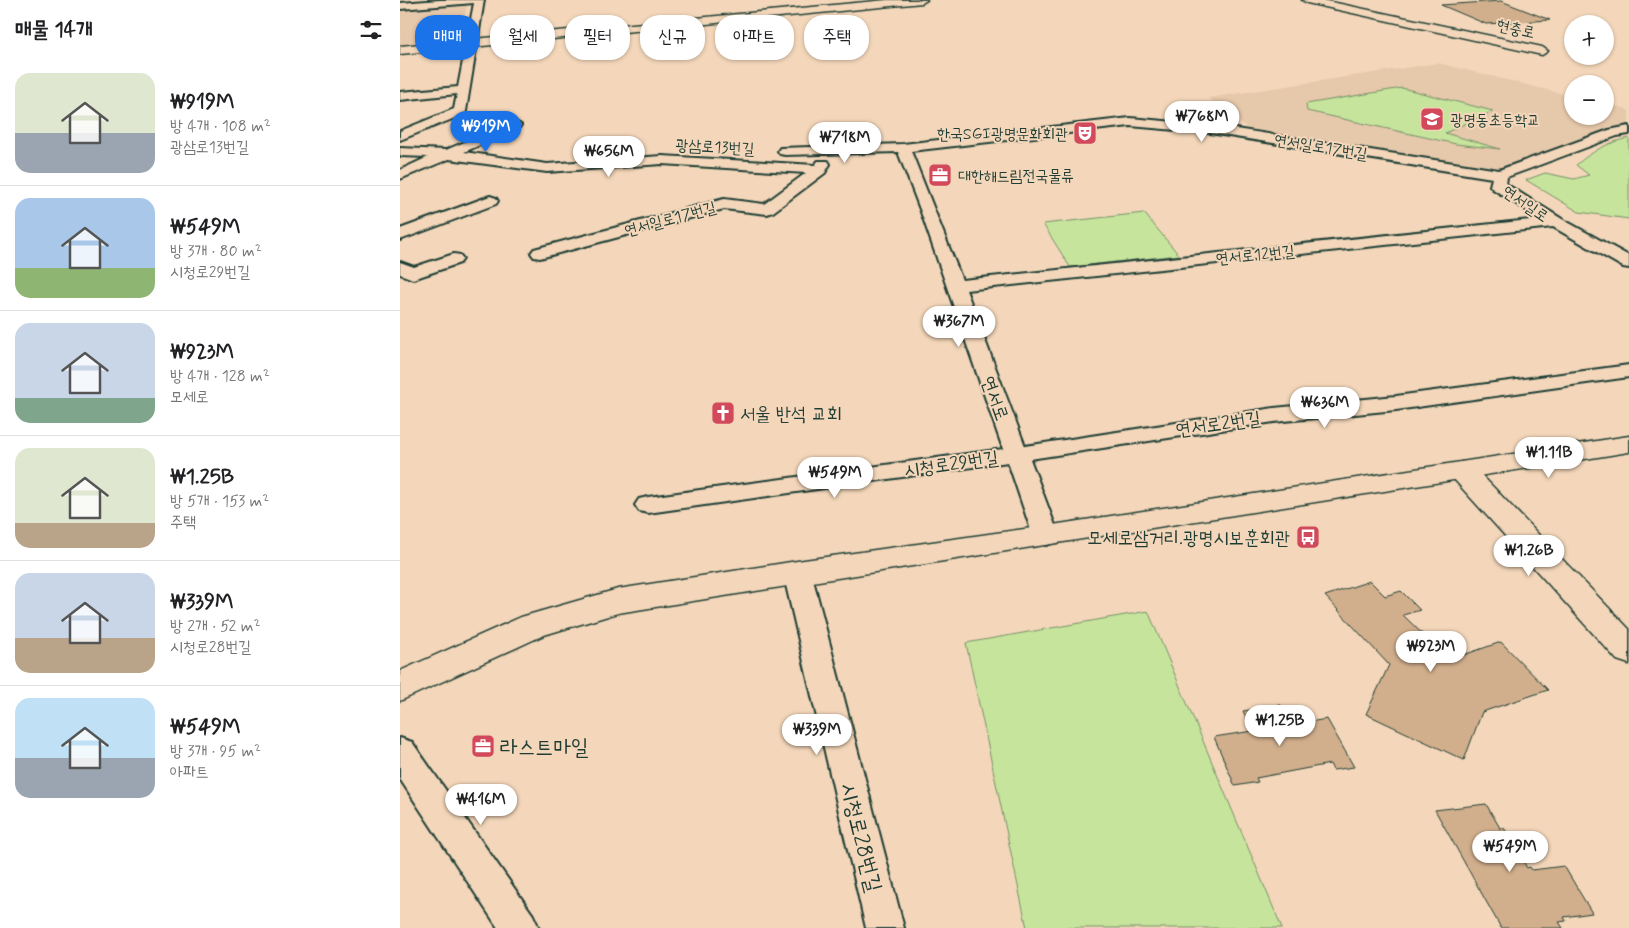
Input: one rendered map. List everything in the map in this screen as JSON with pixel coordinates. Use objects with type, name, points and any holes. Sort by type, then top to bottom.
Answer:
[{"type":"street","points":[[400,6],[478,0],[476,15]]},
{"type":"street","points":[[480,42],[922,0]]},
{"type":"street","name":"현충로","points":[[1307,0],[1542,51]]},
{"type":"street","points":[[400,50],[415,49]]},
{"type":"street","points":[[400,136],[460,111],[468,60]]},
{"type":"street","points":[[400,96],[463,90]]},
{"type":"street","name":"연서일로17번길","points":[[785,151],[903,148],[1130,122],[1210,129],[1500,174]]},
{"type":"street","points":[[400,175],[514,125]]},
{"type":"street","name":"연서일로","points":[[1629,130],[1614,133],[1500,174],[1498,186],[1556,222],[1629,263]]},
{"type":"street","name":"연서로","points":[[903,148],[929,212],[1046,536]]},
{"type":"street","points":[[820,170],[826,160],[828,150]]},
{"type":"street","name":"광삼로13번길","points":[[400,152],[446,154],[547,168],[662,160],[820,170]]},
{"type":"street","name":"연서일로17번길","points":[[540,253],[724,204],[767,208],[820,170]]},
{"type":"street","points":[[400,235],[490,201]]},
{"type":"street","name":"연서로12번길","points":[[955,286],[1556,222]]},
{"type":"street","points":[[400,267],[413,274],[454,259]]},
{"type":"street","name":"연서로2번길","points":[[1017,454],[1274,415],[1396,403],[1629,370]]},
{"type":"street","points":[[400,687],[533,626],[608,604],[797,572],[1046,536],[1629,444]]},
{"type":"street","name":"시청로29번길","points":[[648,505],[1017,454]]},
{"type":"street","points":[[1462,471],[1629,651]]},
{"type":"street","name":"시청로28번길","points":[[797,572],[885,928]]},
{"type":"street","points":[[400,752],[520,928]]},
{"type":"shaded area","points":[[468,2],[465,15],[415,15],[415,43],[400,44],[400,7]]},
{"type":"shaded area","name":"광명동초등학교","points":[[1438,63],[1564,94],[1564,125],[1614,125],[1614,106],[1629,111],[1629,123],[1504,170],[1247,128],[1208,98]]},
{"type":"green space","points":[[1402,88],[1493,111],[1445,133],[1500,149],[1456,144],[1307,111],[1306,104]]},
{"type":"green space","points":[[1629,138],[1629,219],[1579,212],[1526,180],[1545,173],[1574,179],[1589,175],[1576,165],[1588,155],[1601,148]]},
{"type":"green space","points":[[1144,213],[1179,255],[1070,267],[1043,224]]},
{"type":"green space","points":[[1148,611],[1282,928],[1027,928],[966,643]]},
{"type":"building","points":[[1501,1],[1550,20],[1486,24],[1441,5]]},
{"type":"building","points":[[1370,581],[1385,596],[1401,591],[1420,610],[1403,615],[1449,660],[1501,642],[1548,690],[1482,712],[1464,760],[1366,714],[1389,665],[1325,596]]},
{"type":"building","points":[[1281,705],[1291,725],[1327,719],[1354,767],[1333,770],[1330,764],[1256,778],[1258,782],[1235,786],[1214,737],[1253,731],[1243,711]]},
{"type":"building","points":[[1486,804],[1500,828],[1504,828],[1527,868],[1530,867],[1532,870],[1564,866],[1592,913],[1564,917],[1566,921],[1559,922],[1563,928],[1501,928],[1435,810]]},
{"type":"place","name":"광명동초등학교","points":[[1432,119]]},
{"type":"place","name":"한국SGI광명문화회관","points":[[1085,133]]},
{"type":"place","name":"대한해드림전국물류","points":[[940,175]]},
{"type":"place","name":"서울 반석 교회","points":[[723,413]]},
{"type":"place","name":"모세로삼거리.광명시보훈회관","points":[[1308,537]]},
{"type":"place","name":"라스트마일","points":[[483,746]]}]
